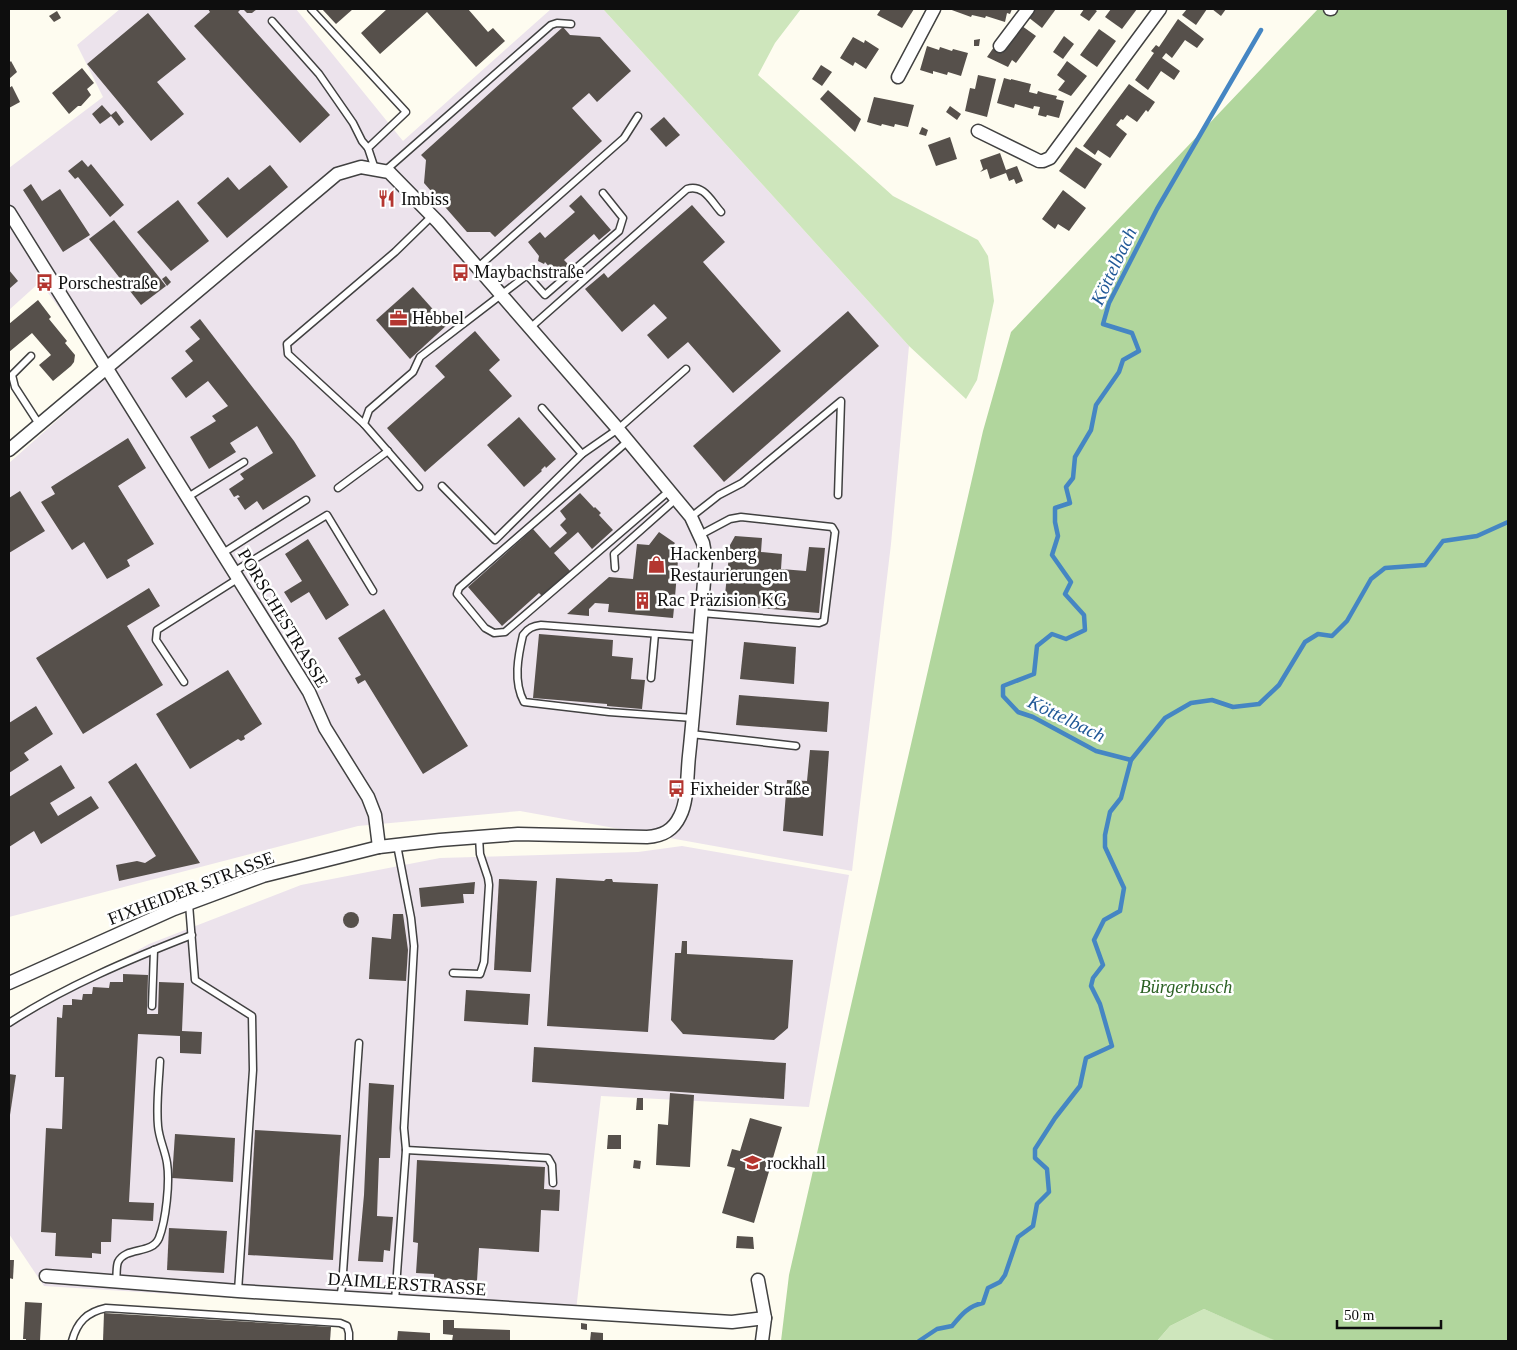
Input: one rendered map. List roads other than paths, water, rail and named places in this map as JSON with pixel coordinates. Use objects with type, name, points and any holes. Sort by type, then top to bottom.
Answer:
[{"type":"street","points":[[898,77],[934,9]]},
{"type":"street","points":[[1000,46],[1028,9]]},
{"type":"street","points":[[978,130],[1039,160],[1043,161],[1050,158],[1160,9]]},
{"type":"street","points":[[9,450],[337,174],[361,167],[389,172],[432,216],[618,429],[691,517],[703,543],[706,559],[692,734]]},
{"type":"street","name":"PORSCHESTRASSE","points":[[9,212],[309,692],[325,728],[368,797],[375,815],[379,847]]},
{"type":"street","name":"FIXHEIDER STRASSE","points":[[9,982],[189,904],[263,876],[379,847],[518,834],[647,838],[662,835],[673,827],[680,816],[684,801],[692,734]]},
{"type":"street","name":"FIXHEIDER STRASSE","points":[[9,987],[23,976]]},
{"type":"street","name":"DAIMLERSTRASSE","points":[[46,1276],[238,1291],[732,1322],[765,1318]]},
{"type":"street","points":[[758,1280],[765,1318],[762,1341]]},
{"type":"lane","points":[[311,9],[406,112],[368,148]]},
{"type":"lane","points":[[272,21],[319,74],[353,122],[362,142],[368,148],[380,170],[551,25],[557,23],[571,24]]},
{"type":"lane","points":[[477,268],[624,138],[638,116]]},
{"type":"lane","points":[[530,328],[687,189],[694,187],[702,189],[721,212]]},
{"type":"lane","points":[[364,424],[369,410],[413,372],[420,357],[502,296],[526,275],[545,295],[619,232],[623,218],[603,193]]},
{"type":"lane","points":[[419,487],[364,424],[288,354],[287,344],[395,252],[432,216]]},
{"type":"lane","points":[[31,356],[12,376],[15,387],[39,424]]},
{"type":"lane","points":[[442,486],[496,540],[582,454],[618,429],[686,369]]},
{"type":"lane","points":[[691,517],[719,495],[742,482],[841,401],[838,495]]},
{"type":"lane","points":[[542,408],[582,454]]},
{"type":"lane","points":[[628,442],[459,588],[457,594],[486,628],[494,634],[504,632],[672,495]]},
{"type":"lane","points":[[338,488],[388,450]]},
{"type":"lane","points":[[188,497],[244,462]]},
{"type":"lane","points":[[615,568],[614,554],[672,495]]},
{"type":"lane","points":[[223,552],[306,500]]},
{"type":"lane","points":[[184,682],[156,640],[156,630],[327,515],[373,591]]},
{"type":"lane","points":[[700,535],[730,519],[741,517],[832,527],[835,532],[824,621],[819,623],[701,613]]},
{"type":"lane","points":[[693,718],[524,702],[520,694],[517,674],[523,635],[534,626],[699,637]]},
{"type":"lane","points":[[651,678],[655,634]]},
{"type":"lane","points":[[692,734],[796,746]]},
{"type":"lane","points":[[453,973],[480,974],[484,962],[489,885],[480,854],[479,837]]},
{"type":"lane","points":[[395,1301],[406,1150],[404,1128],[414,946],[411,918],[397,845]]},
{"type":"lane","points":[[189,904],[195,980],[252,1016],[253,1070],[238,1291]]},
{"type":"lane","points":[[9,1023],[31,1008],[154,950],[192,935]]},
{"type":"lane","points":[[152,1006],[154,950]]},
{"type":"lane","points":[[340,1297],[343,1278],[359,1043]]},
{"type":"lane","points":[[116,1281],[118,1263],[124,1256],[154,1246],[162,1226],[166,1202],[168,1164],[160,1141],[158,1125],[160,1061]]},
{"type":"lane","points":[[406,1150],[548,1158],[552,1165],[552,1183]]},
{"type":"lane","points":[[72,1341],[76,1329],[88,1314],[106,1308],[340,1322],[347,1326],[350,1333],[349,1341]]},
{"type":"waterway","name":"Köttelbach","points":[[919,1341],[937,1329],[952,1326],[969,1309],[983,1303],[988,1288],[1000,1282],[1005,1275],[1018,1237],[1033,1226],[1037,1204],[1049,1192],[1047,1169],[1035,1158],[1035,1149],[1055,1118],[1080,1086],[1086,1058],[1112,1046],[1100,1004],[1091,986],[1093,978],[1103,965],[1094,940],[1104,920],[1120,911],[1124,888],[1105,847],[1105,835],[1110,812],[1121,798],[1131,760],[1096,751],[1033,717],[1018,712],[1003,696],[1003,686],[1034,674],[1037,646],[1052,634],[1066,639],[1085,630],[1084,615],[1065,594],[1071,582],[1052,555],[1058,536],[1055,508],[1070,503],[1066,487],[1073,478],[1075,457],[1091,430],[1096,405],[1119,372],[1123,360],[1139,351],[1132,333],[1103,324],[1109,303],[1157,209],[1261,30]]},
{"type":"waterway","points":[[1131,760],[1165,718],[1191,703],[1212,700],[1233,707],[1259,704],[1279,685],[1305,642],[1318,634],[1332,636],[1347,621],[1371,579],[1385,568],[1425,565],[1443,541],[1477,536],[1508,522]]},
{"type":"place","name":"Imbiss","points":[[387,199]]},
{"type":"place","name":"Maybachstraße","points":[[460,272]]},
{"type":"place","name":"Porschestraße","points":[[44,283]]},
{"type":"place","name":"Hebbel","points":[[398,318]]},
{"type":"place","name":"Hackenberg Restaurierungen","points":[[656,564]]},
{"type":"place","name":"Rac Präzision KG","points":[[643,600]]},
{"type":"place","name":"Fixheider Straße","points":[[676,789]]},
{"type":"place","name":"rockhall","points":[[753,1163]]},
{"type":"park label","name":"Bürgerbusch","points":[[1186,987]]}]
